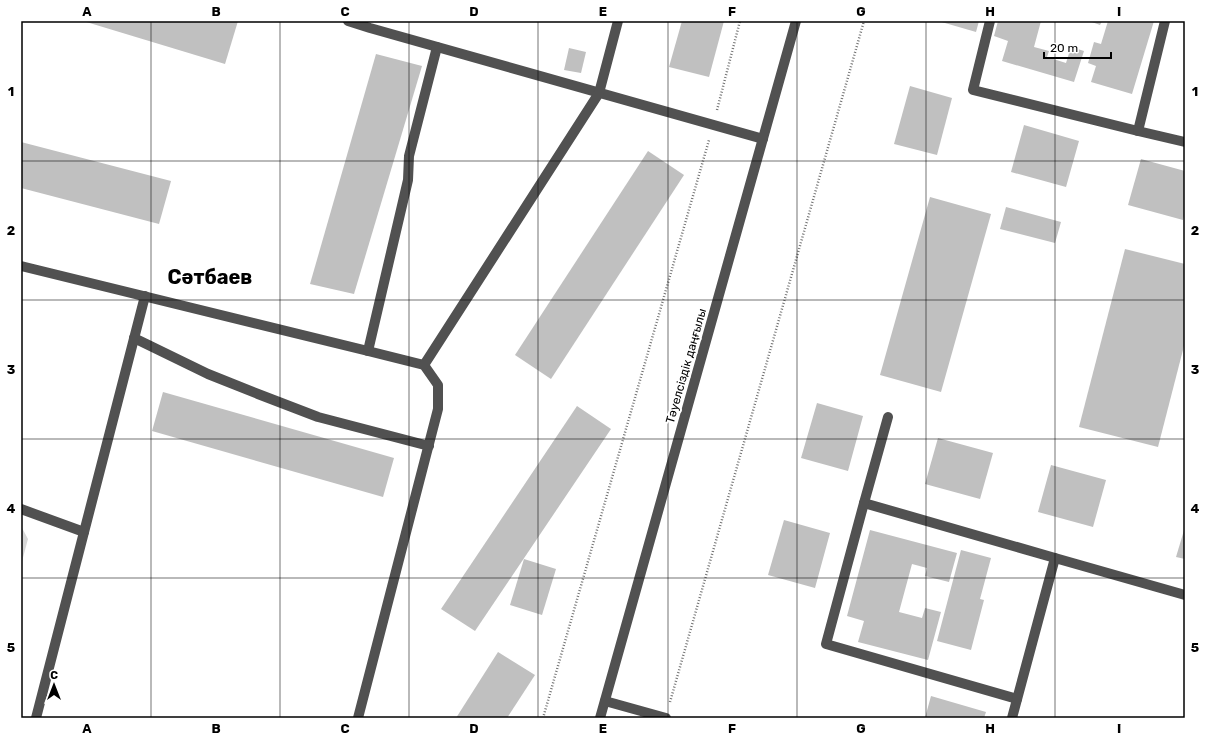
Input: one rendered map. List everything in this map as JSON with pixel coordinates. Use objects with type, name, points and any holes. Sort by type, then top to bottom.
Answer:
[{"type":"street","points":[[348,21],[371,25],[437,47],[763,139]]},
{"type":"street","points":[[424,365],[599,93],[618,21]]},
{"type":"street","name":"Тәуелсіздік даңғылы","points":[[600,718],[796,21]]},
{"type":"street","points":[[990,21],[973,90],[1185,142]]},
{"type":"street","points":[[1138,131],[1165,21]]},
{"type":"street","points":[[368,351],[408,180],[409,156],[437,47]]},
{"type":"street","points":[[21,266],[424,365],[438,385],[438,409],[358,718]]},
{"type":"street","points":[[36,718],[145,296]]},
{"type":"street","points":[[134,338],[208,374],[318,417],[429,446]]},
{"type":"street","points":[[888,417],[826,644],[1017,699]]},
{"type":"street","points":[[864,503],[1185,595]]},
{"type":"street","points":[[21,509],[84,532]]},
{"type":"street","points":[[1012,718],[1055,558]]},
{"type":"street","points":[[605,701],[666,718]]},
{"type":"path","points":[[543,718],[713,125],[740,21]]},
{"type":"path","points":[[666,718],[864,21]]},
{"type":"shaded area","points":[[21,526],[28,539],[21,565]]},
{"type":"building","points":[[83,21],[238,21],[225,64]]},
{"type":"building","points":[[682,21],[724,21],[709,77],[669,67]]},
{"type":"building","points":[[938,21],[979,21],[976,32]]},
{"type":"building","points":[[998,21],[1041,21],[1034,47],[1049,51],[1047,57],[1066,63],[1071,47],[1084,51],[1074,82],[1002,61],[1008,41],[994,36]]},
{"type":"building","points":[[1089,21],[1102,21],[1100,25]]},
{"type":"building","points":[[1108,21],[1154,21],[1132,94],[1091,82],[1096,66],[1088,63],[1094,42],[1101,44]]},
{"type":"building","points":[[569,48],[586,52],[581,73],[564,70]]},
{"type":"building","points":[[376,54],[422,66],[354,294],[310,284]]},
{"type":"building","points":[[910,86],[952,98],[937,155],[894,144]]},
{"type":"building","points":[[1024,125],[1079,141],[1066,187],[1011,172]]},
{"type":"building","points":[[21,142],[171,181],[159,224],[21,188]]},
{"type":"building","points":[[648,151],[684,175],[551,379],[515,355]]},
{"type":"building","points":[[1141,159],[1185,171],[1185,213],[1183,220],[1128,205]]},
{"type":"building","points":[[930,197],[991,214],[941,392],[880,375]]},
{"type":"building","points":[[1006,207],[1061,222],[1055,243],[1000,229]]},
{"type":"building","points":[[1125,249],[1185,264],[1185,342],[1158,447],[1079,427]]},
{"type":"building","points":[[163,392],[394,458],[383,497],[152,431]]},
{"type":"building","points":[[817,403],[863,416],[848,471],[801,458]]},
{"type":"building","points":[[577,406],[611,429],[475,631],[441,609]]},
{"type":"building","points":[[938,438],[993,453],[980,499],[925,484]]},
{"type":"building","points":[[1051,465],[1106,480],[1093,527],[1038,512]]},
{"type":"building","points":[[784,520],[830,533],[815,588],[768,575]]},
{"type":"building","points":[[1185,527],[1185,559],[1176,557]]},
{"type":"building","points":[[870,530],[957,553],[949,582],[925,576],[927,568],[912,564],[899,612],[922,618],[925,608],[941,612],[928,660],[858,642],[864,621],[847,616]]},
{"type":"building","points":[[961,550],[991,558],[980,599],[984,600],[971,650],[937,641]]},
{"type":"building","points":[[524,559],[556,569],[542,615],[510,605]]},
{"type":"building","points":[[498,652],[535,675],[507,718],[456,718]]},
{"type":"building","points":[[931,696],[986,712],[984,718],[925,718]]},
{"type":"district","name":"Сәтбаев","points":[[210,277]]}]
